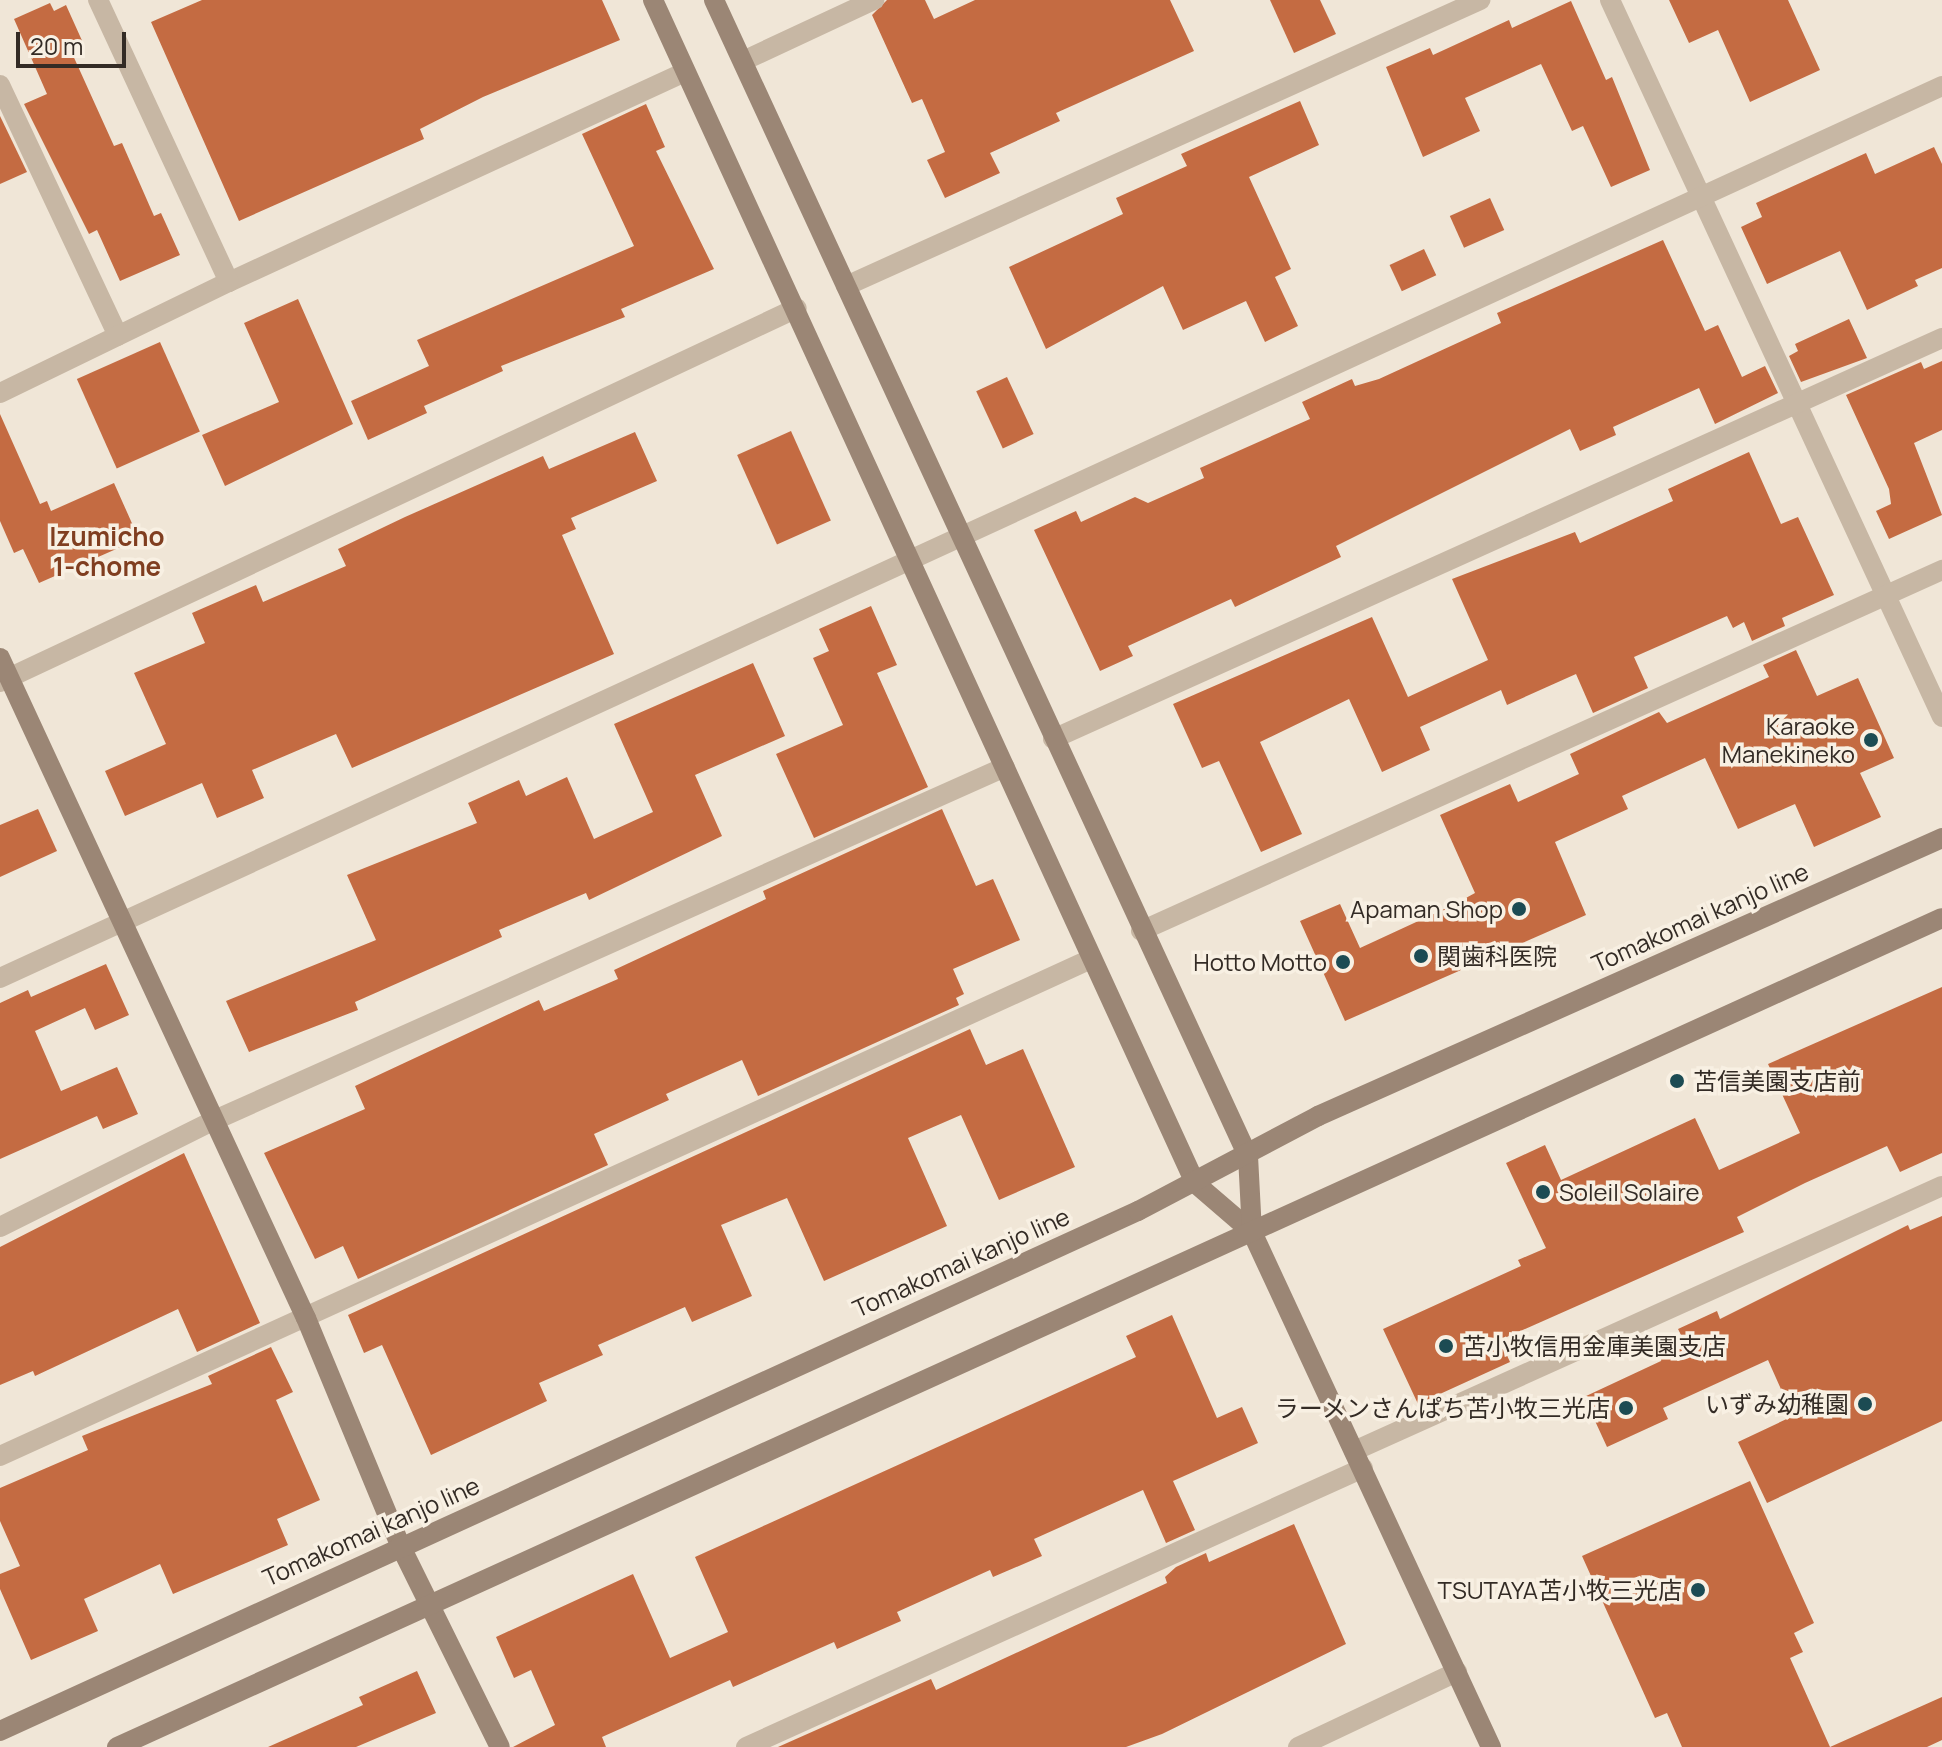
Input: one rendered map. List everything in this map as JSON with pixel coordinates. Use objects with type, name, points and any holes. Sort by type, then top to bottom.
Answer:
[{"type":"street","points":[[98,0],[229,282]]},
{"type":"street","points":[[653,0],[797,308],[908,558],[1195,1183],[1252,1232]]},
{"type":"street","points":[[714,0],[1141,931],[1248,1156],[1252,1232],[1491,1747]]},
{"type":"street","points":[[743,61],[874,0]]},
{"type":"street","points":[[846,286],[1480,0]]},
{"type":"street","points":[[1610,0],[1793,407],[1882,598],[1942,717]]},
{"type":"street","points":[[0,393],[229,282],[685,72]]},
{"type":"street","points":[[0,85],[118,336]]},
{"type":"street","points":[[0,978],[908,558],[1942,86]]},
{"type":"street","points":[[4,680],[797,308]]},
{"type":"street","points":[[1053,739],[1942,338]]},
{"type":"street","points":[[1141,931],[1942,570]]},
{"type":"street","points":[[0,658],[4,680],[117,922],[215,1120],[306,1318],[400,1545],[500,1747]]},
{"type":"street","points":[[0,1227],[215,1120],[1005,767]]},
{"type":"street","name":"Tomakomai kanjo line","points":[[0,1731],[1195,1183],[1318,1116],[1942,838]]},
{"type":"street","points":[[117,1747],[1942,918]]},
{"type":"street","points":[[0,1456],[1091,959]]},
{"type":"street","points":[[746,1747],[1942,1186]]},
{"type":"street","points":[[1298,1747],[1457,1672]]},
{"type":"building","points":[[202,0],[602,0],[620,40],[483,97],[420,129],[424,139],[239,221],[151,22]]},
{"type":"building","points":[[887,0],[925,0],[934,19],[975,0],[1170,0],[1194,51],[1056,113],[1060,121],[990,153],[1000,173],[945,198],[927,160],[945,152],[922,99],[912,103],[872,15]]},
{"type":"building","points":[[1270,0],[1320,0],[1336,34],[1294,53]]},
{"type":"building","points":[[1669,0],[1788,0],[1820,70],[1750,102],[1718,30],[1689,43]]},
{"type":"building","points":[[1571,1],[1606,80],[1612,77],[1650,170],[1611,187],[1583,126],[1572,131],[1541,64],[1465,98],[1480,131],[1423,157],[1386,67],[1430,48],[1433,55],[1509,20],[1512,28]]},
{"type":"building","points":[[50,3],[54,11],[66,5],[84,45],[71,51],[114,146],[122,143],[154,216],[161,213],[180,255],[120,281],[97,230],[89,234],[24,104],[47,94],[14,19]]},
{"type":"building","points":[[1300,101],[1319,145],[1249,177],[1291,269],[1275,277],[1298,326],[1265,342],[1246,301],[1183,330],[1163,286],[1046,349],[1009,267],[1123,214],[1116,198],[1187,166],[1181,154]]},
{"type":"building","points":[[646,104],[665,147],[656,151],[714,269],[621,309],[625,317],[501,366],[503,371],[424,406],[427,413],[368,440],[351,401],[429,366],[417,340],[634,246],[582,134]]},
{"type":"building","points":[[0,116],[27,172],[0,184]]},
{"type":"building","points":[[1934,147],[1942,164],[1942,268],[1915,280],[1918,286],[1867,310],[1840,251],[1767,284],[1741,227],[1762,217],[1756,203],[1866,153],[1875,174]]},
{"type":"building","points":[[1490,198],[1504,230],[1464,248],[1450,216]]},
{"type":"building","points":[[1663,240],[1705,331],[1718,325],[1742,377],[1765,366],[1778,393],[1715,424],[1699,388],[1613,427],[1616,435],[1580,451],[1570,429],[1336,546],[1341,557],[1235,607],[1231,599],[1128,646],[1133,656],[1100,671],[1034,530],[1076,511],[1081,522],[1135,497],[1148,503],[1204,478],[1200,468],[1310,419],[1302,402],[1352,379],[1355,386],[1379,379],[1501,323],[1497,313]]},
{"type":"building","points":[[1424,249],[1436,275],[1402,291],[1390,265]]},
{"type":"building","points":[[298,299],[353,424],[225,486],[202,435],[279,402],[244,323]]},
{"type":"building","points":[[1849,319],[1867,358],[1801,382],[1789,356],[1798,351],[1795,344]]},
{"type":"building","points":[[160,342],[200,432],[117,469],[77,379]]},
{"type":"building","points":[[1942,361],[1942,430],[1914,443],[1942,515],[1889,539],[1876,511],[1891,504],[1889,489],[1846,395],[1921,362],[1924,369]]},
{"type":"building","points":[[1007,377],[1034,434],[1003,448],[976,391]]},
{"type":"building","points":[[0,414],[40,504],[47,501],[51,511],[114,483],[139,539],[39,583],[23,549],[14,553],[0,521]]},
{"type":"building","points":[[791,431],[831,521],[777,545],[737,455]]},
{"type":"building","points":[[635,432],[657,481],[571,518],[576,529],[562,535],[614,654],[352,768],[336,734],[252,770],[264,798],[217,818],[202,783],[125,816],[105,771],[166,744],[134,673],[205,643],[192,613],[256,585],[263,602],[346,566],[338,549],[405,517],[543,456],[549,469]]},
{"type":"building","points":[[1749,452],[1781,524],[1798,517],[1834,595],[1782,618],[1785,626],[1752,641],[1744,622],[1733,628],[1727,616],[1634,657],[1648,688],[1593,713],[1576,674],[1507,705],[1501,690],[1420,727],[1430,750],[1382,772],[1349,699],[1260,742],[1302,834],[1261,852],[1219,761],[1202,768],[1173,704],[1372,617],[1408,697],[1488,660],[1452,579],[1575,532],[1580,543],[1673,501],[1668,489]]},
{"type":"building","points":[[871,606],[897,665],[877,673],[928,787],[814,838],[776,754],[843,725],[813,658],[829,651],[819,629]]},
{"type":"building","points":[[1796,650],[1817,696],[1858,678],[1894,758],[1860,773],[1881,817],[1814,847],[1795,804],[1738,829],[1705,758],[1622,796],[1628,809],[1555,842],[1586,915],[1345,1021],[1300,921],[1340,904],[1360,948],[1475,893],[1440,815],[1510,784],[1518,802],[1579,774],[1570,754],[1659,712],[1667,723],[1769,677],[1763,665]]},
{"type":"building","points":[[753,663],[785,736],[695,775],[722,836],[589,900],[586,893],[499,930],[502,937],[355,1002],[358,1010],[249,1052],[226,1001],[376,940],[347,875],[477,823],[468,803],[519,780],[526,796],[567,777],[594,839],[653,812],[614,724]]},
{"type":"building","points":[[38,809],[57,851],[0,877],[0,825]]},
{"type":"building","points":[[942,809],[976,886],[993,879],[1020,940],[953,969],[964,994],[956,998],[959,1005],[758,1096],[742,1060],[666,1094],[669,1100],[594,1134],[608,1165],[358,1279],[343,1246],[315,1259],[264,1153],[365,1109],[355,1086],[539,1000],[544,1011],[618,979],[614,970],[766,899],[763,891]]},
{"type":"building","points":[[106,964],[129,1015],[95,1030],[85,1008],[35,1031],[61,1091],[117,1067],[138,1114],[103,1129],[97,1116],[0,1159],[0,1003],[28,990],[31,997]]},
{"type":"building","points":[[1942,987],[1942,1153],[1900,1172],[1887,1146],[1805,1183],[1737,1217],[1744,1232],[1500,1340],[1510,1362],[1418,1404],[1383,1329],[1521,1266],[1518,1260],[1546,1248],[1506,1163],[1545,1145],[1561,1180],[1695,1118],[1719,1170],[1800,1133],[1768,1064]]},
{"type":"building","points":[[970,1029],[986,1065],[1023,1049],[1075,1167],[999,1200],[961,1115],[908,1138],[947,1226],[824,1281],[787,1198],[721,1225],[752,1296],[692,1322],[685,1307],[598,1345],[603,1355],[539,1383],[547,1401],[431,1455],[382,1345],[364,1353],[348,1315]]},
{"type":"building","points":[[184,1153],[260,1323],[197,1352],[178,1309],[35,1376],[33,1371],[0,1385],[0,1247]]},
{"type":"building","points":[[1942,1216],[1942,1421],[1767,1503],[1738,1442],[1793,1416],[1768,1360],[1663,1408],[1668,1419],[1607,1447],[1584,1397],[1661,1361],[1658,1354],[1684,1341],[1678,1329],[1717,1311],[1720,1319],[1908,1225],[1910,1230]]},
{"type":"building","points":[[1172,1315],[1217,1418],[1242,1407],[1258,1443],[1173,1481],[1195,1530],[1166,1543],[1143,1490],[1034,1539],[1042,1556],[993,1577],[990,1570],[897,1612],[901,1621],[837,1649],[834,1642],[733,1687],[730,1680],[602,1737],[606,1747],[513,1747],[555,1725],[531,1670],[514,1678],[496,1637],[633,1574],[670,1658],[728,1632],[695,1557],[1136,1357],[1126,1336]]},
{"type":"building","points":[[271,1347],[293,1392],[276,1400],[320,1500],[277,1519],[288,1545],[173,1594],[160,1564],[84,1599],[98,1631],[31,1660],[0,1589],[0,1574],[20,1566],[0,1521],[0,1488],[88,1450],[82,1436],[212,1384],[208,1376]]},
{"type":"building","name":"TSUTAYA苫小牧三光店","points":[[1750,1481],[1814,1623],[1794,1633],[1803,1652],[1790,1658],[1830,1747],[1682,1747],[1667,1713],[1655,1718],[1582,1556]]},
{"type":"building","points":[[1294,1524],[1346,1644],[1162,1734],[1126,1747],[778,1747],[931,1679],[936,1690],[1167,1583],[1165,1577],[1176,1567],[1206,1553],[1209,1562]]},
{"type":"building","points":[[417,1671],[436,1713],[356,1747],[268,1747],[363,1705],[359,1697]]},
{"type":"building","points":[[1942,1697],[1942,1740],[1927,1747],[1830,1747]]},
{"type":"place","name":"Karaoke Manekineko","points":[[1871,740]]},
{"type":"place","name":"Apaman Shop","points":[[1519,909]]},
{"type":"place","name":"関歯科医院","points":[[1421,956]]},
{"type":"place","name":"Hotto Motto","points":[[1343,962]]},
{"type":"place","name":"苫信美園支店前","points":[[1677,1081]]},
{"type":"place","name":"Soleil Solaire","points":[[1543,1192]]},
{"type":"place","name":"苫小牧信用金庫美園支店","points":[[1446,1346]]},
{"type":"place","name":"いずみ幼稚園","points":[[1865,1404]]},
{"type":"place","name":"ラーメンさんぱち苫小牧三光店","points":[[1626,1408]]},
{"type":"place","name":"TSUTAYA苫小牧三光店","points":[[1698,1590]]},
{"type":"district","name":"Izumicho 1-chome","points":[[107,552]]}]
